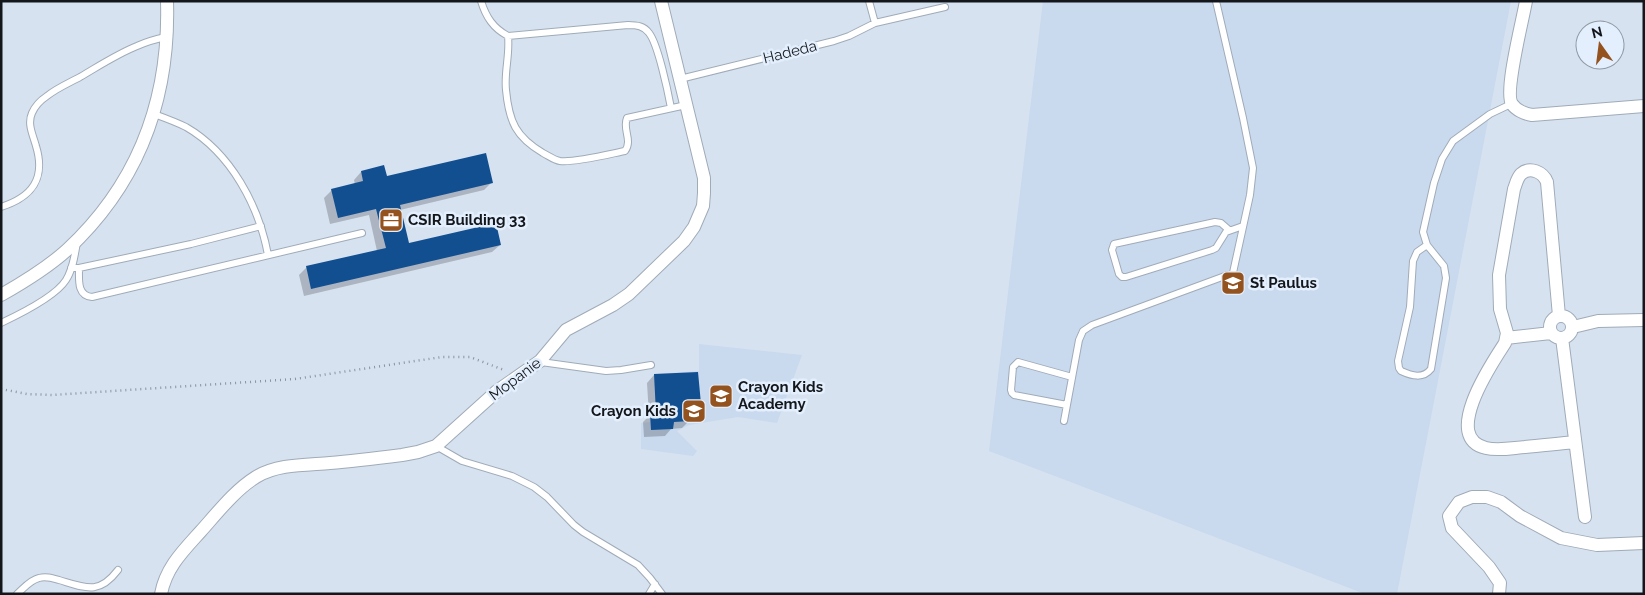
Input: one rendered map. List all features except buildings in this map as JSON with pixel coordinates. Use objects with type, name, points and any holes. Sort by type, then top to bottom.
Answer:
[{"type":"street","points":[[1,295],[33,276],[66,250],[110,202],[125,180],[139,153],[154,114],[163,75],[168,37],[167,1]]},
{"type":"street","name":"Mopanie","points":[[161,594],[166,575],[178,557],[247,483],[263,473],[288,467],[402,456],[436,446],[497,391],[540,361],[566,330],[613,305],[629,294],[684,241],[698,221],[704,201],[704,178],[661,1]]},
{"type":"street","points":[[1526,1],[1510,80],[1509,91],[1512,104],[1523,113],[1532,115],[1644,106]]},
{"type":"street","points":[[1559,316],[1548,186],[1543,175],[1539,172],[1528,171],[1518,177],[1514,189],[1500,267],[1500,309],[1507,334],[1475,394],[1468,425],[1470,437],[1474,443],[1488,448],[1575,442]]},
{"type":"street","points":[[1507,334],[1554,332],[1568,336],[1572,327],[1569,318],[1559,316],[1553,320],[1554,332],[1575,442],[1585,517]]},
{"type":"street","points":[[1572,327],[1598,321],[1644,320]]},
{"type":"street","points":[[1499,594],[1500,583],[1489,567],[1452,528],[1449,516],[1458,502],[1472,497],[1487,497],[1501,502],[1520,516],[1561,538],[1597,545],[1644,543]]},
{"type":"lane","points":[[480,1],[490,21],[500,32],[508,36],[623,25],[638,26],[644,29],[651,36],[665,78],[671,108]]},
{"type":"lane","points":[[869,1],[875,23]]},
{"type":"lane","points":[[1216,1],[1252,161],[1252,182],[1228,290]]},
{"type":"lane","name":"Hadeda","points":[[680,79],[834,41],[875,23],[945,7]]},
{"type":"lane","points":[[508,36],[509,55],[505,83],[510,113],[522,139],[554,159],[565,161],[625,151],[629,143],[626,126],[627,119],[686,104]]},
{"type":"lane","points":[[1,207],[25,196],[32,188],[36,179],[39,161],[30,127],[30,120],[34,109],[56,90],[118,55],[149,41],[168,37]]},
{"type":"lane","points":[[1427,245],[1418,250],[1413,260],[1410,307],[1398,361],[1398,368],[1401,371],[1418,376],[1425,375],[1431,369],[1446,275],[1444,266],[1427,245],[1423,236],[1423,228],[1434,183],[1446,152],[1454,141],[1490,114],[1512,104]]},
{"type":"lane","points":[[154,114],[186,128],[202,138],[229,167],[250,198],[261,226],[268,255]]},
{"type":"lane","points":[[1229,230],[1221,223],[1215,222],[1114,244],[1112,250],[1119,274],[1122,277],[1126,277],[1212,250],[1216,248],[1223,234],[1243,226]]},
{"type":"lane","points":[[71,268],[79,268],[191,244],[261,226]]},
{"type":"lane","points":[[79,268],[82,292],[92,297],[362,233]]},
{"type":"lane","points":[[1,323],[25,311],[59,288],[67,279],[78,238]]},
{"type":"lane","points":[[1064,422],[1079,340],[1083,331],[1092,325],[1233,273]]},
{"type":"lane","points":[[540,361],[606,371],[650,365]]},
{"type":"lane","points":[[1067,404],[1014,395],[1011,390],[1013,366],[1018,362],[1072,377]]},
{"type":"lane","points":[[436,446],[462,461],[512,476],[534,487],[552,502],[574,525],[638,565],[662,594]]},
{"type":"lane","points":[[17,594],[30,582],[40,577],[52,577],[86,588],[98,588],[112,578],[118,570]]},
{"type":"lane","points":[[649,594],[655,584]]},
{"type":"path","points":[[1,389],[27,394],[52,394],[295,379],[442,357],[470,357],[509,372]]},
{"type":"shaded area","name":"St Paulus","points":[[1043,1],[1511,1],[1397,594],[1365,594],[989,451]]},
{"type":"shaded area","name":"Crayon Kids Academy","points":[[699,344],[802,355],[777,423],[738,417],[689,425],[677,431],[697,451],[693,456],[641,449],[641,423],[650,422],[650,406],[656,406],[654,374],[699,371]]},
{"type":"place","name":"CSIR Building 33","points":[[391,220]]},
{"type":"place","name":"St Paulus","points":[[1233,283]]},
{"type":"place","name":"Crayon Kids Academy","points":[[721,396]]},
{"type":"place","name":"Crayon Kids","points":[[694,411]]}]
